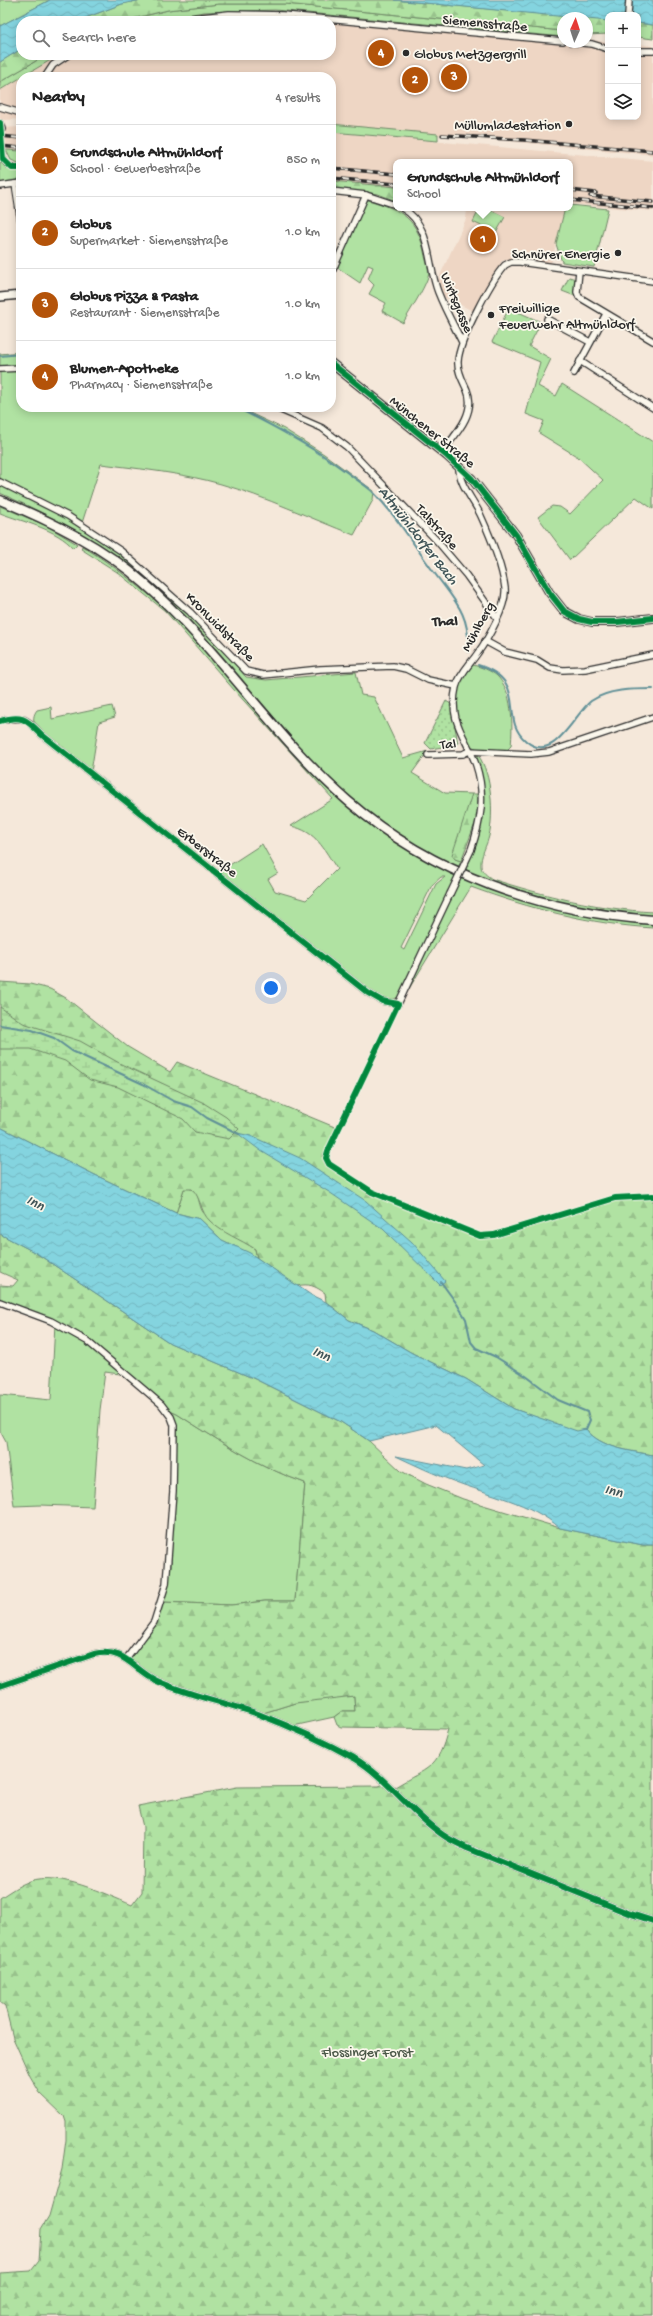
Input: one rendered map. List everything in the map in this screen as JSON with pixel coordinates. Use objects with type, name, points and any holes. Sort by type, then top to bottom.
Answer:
[{"type":"main road","points":[[0,500],[72,534],[110,558],[144,583],[205,643],[325,779],[366,815],[401,840],[452,869],[520,896],[586,912],[653,920]]},
{"type":"street","points":[[628,12],[629,0]]},
{"type":"street","name":"Siemensstraße","points":[[211,16],[229,14],[294,16]]},
{"type":"street","name":"Siemensstraße","points":[[336,20],[557,40]]},
{"type":"street","points":[[593,44],[605,48]]},
{"type":"street","points":[[641,51],[653,52]]},
{"type":"street","points":[[48,72],[53,65],[60,60]]},
{"type":"street","points":[[0,107],[16,112]]},
{"type":"street","points":[[0,123],[2,129]]},
{"type":"street","points":[[1,149],[3,159],[8,166],[16,167]]},
{"type":"street","points":[[0,186],[15,184],[16,190]]},
{"type":"street","points":[[336,192],[366,195],[393,204]]},
{"type":"street","points":[[336,263],[366,195]]},
{"type":"street","name":"Wirtsgasse","points":[[406,211],[412,215],[423,233],[438,292],[462,342],[458,368],[468,394],[470,409],[464,421],[442,452]]},
{"type":"street","points":[[462,342],[471,323],[507,263],[520,262],[653,281]]},
{"type":"street","points":[[579,271],[577,292],[579,298],[653,341]]},
{"type":"street","points":[[1,298],[16,296]]},
{"type":"street","points":[[574,373],[606,314]]},
{"type":"street","points":[[547,319],[590,342]]},
{"type":"street","points":[[580,361],[653,408]]},
{"type":"street","name":"Münchener Straße","points":[[336,367],[459,466],[504,518],[525,550],[549,592],[568,614],[585,621],[603,622],[653,618]]},
{"type":"street","points":[[0,369],[16,368]]},
{"type":"street","name":"Talstraße","points":[[285,412],[322,428],[347,447],[437,541],[466,575],[497,618]]},
{"type":"street","name":"Mühlberg","points":[[398,1004],[471,850],[480,819],[482,800],[478,773],[457,724],[454,707],[456,686],[485,641],[497,618],[505,597],[503,576],[481,516],[459,473],[459,466]]},
{"type":"street","name":"Kronwidlstraße","points":[[0,482],[68,516],[121,551],[190,612],[246,671],[263,675],[320,669],[393,666],[406,669],[428,680],[456,686]]},
{"type":"street","points":[[485,641],[505,652],[537,660],[550,668],[563,670],[585,669],[653,655]]},
{"type":"street","name":"Tal","points":[[428,755],[463,754],[469,751],[531,754],[549,752],[653,717]]},
{"type":"street","name":"Erberstraße","points":[[4,720],[17,718],[28,720],[42,735],[368,993],[382,1002],[398,1004]]},
{"type":"street","points":[[0,1302],[51,1321],[87,1341],[146,1390],[165,1409],[172,1421],[175,1435],[169,1560],[166,1584],[162,1602],[154,1622],[127,1658]]},
{"type":"street","points":[[0,1686],[94,1654],[111,1653],[127,1658],[139,1670],[157,1681],[214,1702],[257,1714],[354,1758],[372,1770],[442,1835],[467,1848],[628,1913],[653,1921]]},
{"type":"shaded area","points":[[242,10],[323,14],[557,36],[557,48],[593,48],[593,40],[603,42],[605,43],[605,120],[641,120],[641,44],[653,46],[653,155],[336,124],[336,72],[29,72],[50,60],[336,60],[336,16],[180,16],[204,12]]},
{"type":"shaded area","points":[[16,80],[16,119],[0,119],[0,90]]},
{"type":"shaded area","points":[[16,127],[16,151],[0,149],[0,128]]},
{"type":"shaded area","points":[[336,132],[653,161],[653,211],[573,204],[573,159],[393,159],[393,187],[336,181]]},
{"type":"shaded area","points":[[467,211],[564,211],[551,264],[507,259],[502,261],[473,311],[442,296],[438,280],[466,219]]},
{"type":"green space","points":[[0,0],[50,0],[19,16],[16,16],[16,18],[0,26]]},
{"type":"green space","points":[[141,0],[394,0],[557,16],[557,30],[285,4],[219,4],[168,10],[144,16],[90,16],[122,4]]},
{"type":"green space","points":[[219,4],[285,4],[557,30],[557,36],[275,10],[204,12],[180,16],[144,16],[168,10]]},
{"type":"green space","points":[[593,19],[605,21],[605,34],[593,35]]},
{"type":"green space","points":[[641,23],[653,25],[653,39],[641,37]]},
{"type":"green space","points":[[16,52],[16,60],[37,60],[0,82],[0,62]]},
{"type":"green space","points":[[37,60],[51,60],[30,72],[17,72]]},
{"type":"green space","points":[[16,73],[16,81],[0,90],[0,82]]},
{"type":"green space","points":[[336,124],[438,134],[438,141],[336,132]]},
{"type":"green space","points":[[6,150],[16,151],[16,162],[11,160]]},
{"type":"green space","points":[[0,162],[10,170],[16,171],[16,180],[0,183]]},
{"type":"green space","points":[[336,181],[393,187],[393,200],[378,194],[336,189]]},
{"type":"green space","points":[[368,200],[391,208],[393,211],[400,212],[413,225],[422,243],[428,269],[428,277],[403,323],[382,311],[386,303],[369,294],[374,285],[368,279],[373,267],[368,265],[360,283],[338,268],[338,262],[365,201]]},
{"type":"green space","points":[[573,205],[608,209],[594,267],[562,262],[556,244],[564,211],[573,211]]},
{"type":"green space","points":[[478,211],[493,211],[505,217],[496,233],[473,222]]},
{"type":"green space","points":[[569,277],[576,279],[575,296],[562,291]]},
{"type":"green space","points":[[509,308],[541,322],[529,346],[551,359],[538,386],[556,396],[562,384],[653,442],[653,509],[636,497],[570,560],[538,517],[552,506],[560,507],[570,514],[603,480],[578,457],[539,433],[544,421],[526,414],[540,362],[492,342]]},
{"type":"green space","points":[[16,352],[16,366],[0,367],[0,354]]},
{"type":"green space","points":[[0,370],[16,370],[16,412],[248,412],[284,429],[324,454],[374,491],[373,500],[354,535],[238,489],[206,480],[176,474],[101,464],[82,523],[0,480]]},
{"type":"green space","points":[[0,484],[66,517],[137,565],[202,626],[246,677],[266,680],[356,672],[361,695],[374,697],[403,758],[428,751],[412,773],[445,793],[472,794],[455,859],[461,861],[458,868],[392,829],[346,794],[286,732],[200,631],[152,584],[117,556],[99,544],[41,512],[0,493]]},
{"type":"green space","points":[[0,506],[47,526],[77,544],[73,548],[66,541],[49,531],[0,513]]},
{"type":"green space","points":[[82,546],[116,568],[177,620],[232,678],[310,770],[347,803],[385,833],[425,858],[467,879],[511,897],[557,910],[604,919],[653,924],[653,928],[606,923],[560,914],[538,909],[471,887],[399,1005],[399,996],[395,999],[387,1000],[368,991],[219,872],[262,844],[278,873],[268,879],[275,891],[306,900],[337,869],[323,848],[313,837],[307,832],[291,826],[333,799],[165,611],[117,572],[81,549]],"holes":[[[441,877],[445,877],[436,884],[404,950],[401,948],[432,885]]]},
{"type":"green space","points":[[473,665],[494,673],[502,681],[506,689],[512,718],[511,746],[507,750],[477,749],[469,744],[463,732],[458,715],[457,697],[466,672]]},
{"type":"green space","points":[[446,701],[451,704],[458,744],[431,749],[425,743]]},
{"type":"green space","points":[[112,706],[115,717],[99,722],[91,772],[34,724],[34,716],[37,710],[51,707],[52,719]]},
{"type":"green space","points":[[478,755],[483,763],[491,794],[491,827],[481,862],[481,868],[485,874],[492,879],[572,901],[612,908],[653,912],[653,916],[605,911],[557,902],[511,888],[465,871],[477,842],[482,816],[482,790],[476,760]]},
{"type":"green space","points":[[472,794],[478,794],[477,818],[461,861],[455,859],[452,855]]},
{"type":"green space","points":[[0,982],[30,984],[50,989],[66,998],[128,1047],[170,1072],[177,1062],[337,1128],[324,1154],[325,1164],[328,1167],[411,1211],[480,1237],[496,1236],[528,1228],[613,1200],[653,1197],[653,1455],[616,1448],[599,1441],[586,1429],[577,1432],[514,1409],[466,1379],[412,1353],[373,1330],[349,1320],[326,1302],[325,1293],[312,1286],[297,1286],[257,1258],[255,1249],[210,1221],[192,1189],[184,1189],[176,1213],[93,1174],[0,1127]]},
{"type":"green space","points":[[0,1007],[23,1023],[80,1041],[121,1064],[202,1102],[226,1117],[239,1129],[229,1139],[195,1132],[183,1119],[118,1087],[90,1080],[65,1061],[30,1049],[0,1049]]},
{"type":"green space","points":[[187,1188],[195,1191],[201,1208],[207,1216],[255,1249],[257,1258],[222,1240],[200,1219],[176,1213],[184,1189]]},
{"type":"green space","name":"Flossinger Forst","points":[[0,1234],[36,1253],[170,1343],[255,1379],[341,1422],[369,1441],[401,1471],[426,1484],[463,1499],[560,1528],[643,1545],[653,1545],[653,2316],[0,2316],[0,2273],[31,2271],[39,2261],[41,2229],[49,2216],[62,2169],[66,2140],[66,2122],[64,2116],[40,2093],[30,2076],[13,2038],[5,2006],[0,2002],[0,1898],[30,1881],[54,1879],[82,1885],[132,1905],[142,1892],[143,1827],[138,1806],[237,1787],[379,1786],[386,1783],[395,1787],[424,1771],[436,1760],[440,1753],[448,1729],[341,1727],[337,1725],[334,1717],[342,1711],[355,1711],[354,1696],[295,1703],[263,1713],[157,1681],[127,1658],[143,1638],[162,1602],[231,1605],[265,1601],[295,1601],[305,1483],[288,1477],[255,1461],[170,1411],[80,1337],[0,1300],[0,1285],[13,1286],[18,1280],[0,1272]]},
{"type":"green space","points":[[55,1323],[80,1337],[132,1379],[130,1382],[120,1374],[105,1372],[100,1410],[93,1507],[41,1505],[14,1506],[6,1442],[0,1431],[0,1395],[51,1400]]},
{"type":"green space","points":[[170,1411],[255,1461],[288,1477],[305,1483],[295,1601],[265,1601],[231,1605],[163,1602],[171,1566],[177,1435],[176,1425]]},
{"type":"green space","points":[[337,1696],[354,1696],[355,1711],[342,1711],[334,1717],[293,1726],[263,1713],[295,1703]]},
{"type":"water","points":[[50,0],[141,0],[122,4],[90,16],[19,16]]},
{"type":"water","points":[[394,0],[653,0],[653,25],[641,23],[641,12],[605,12],[605,21],[593,20],[593,12],[557,12],[557,16]]},
{"type":"water","points":[[16,18],[16,52],[0,62],[0,26]]},
{"type":"water","name":"Inn","points":[[0,1127],[93,1174],[176,1213],[200,1219],[222,1240],[250,1253],[311,1295],[326,1302],[349,1320],[373,1330],[412,1353],[466,1379],[514,1409],[577,1431],[586,1429],[599,1441],[616,1448],[653,1455],[653,1545],[643,1545],[560,1528],[548,1519],[522,1505],[446,1478],[396,1456],[466,1470],[484,1465],[436,1425],[369,1441],[341,1422],[255,1379],[170,1343],[36,1253],[0,1234]]},
{"type":"water","points":[[237,1133],[251,1136],[300,1158],[366,1201],[412,1242],[445,1281],[440,1285],[383,1229],[329,1192],[261,1151]]},
{"type":"waterway","name":"Altmühldorfer Bach","points":[[0,356],[16,354]]},
{"type":"waterway","name":"Altmühldorfer Bach","points":[[245,412],[305,444],[362,483],[381,500],[460,608],[467,627],[468,652]]},
{"type":"waterway","name":"Altmühldorfer Bach","points":[[478,665],[494,672],[504,681],[509,690],[514,722],[518,732],[526,741],[536,747],[546,747],[563,735],[584,707],[598,697],[621,690],[653,689]]},
{"type":"waterway","points":[[0,1025],[32,1030],[54,1038],[72,1051],[143,1084],[173,1101],[192,1107],[207,1118],[239,1134]]},
{"type":"waterway","points":[[441,1282],[466,1319],[471,1342],[476,1348],[496,1357],[526,1376],[558,1400],[587,1412],[590,1420],[586,1429]]},
{"type":"tunnel","points":[[1,149],[2,129]]},
{"type":"railway","points":[[442,135],[524,140],[653,151]]},
{"type":"railway","points":[[0,136],[16,138]]},
{"type":"railway","points":[[0,146],[16,148]]},
{"type":"railway","points":[[336,168],[393,174]]},
{"type":"railway","points":[[336,178],[393,184]]},
{"type":"railway","points":[[573,190],[596,193]]},
{"type":"railway","points":[[590,196],[653,202]]},
{"type":"railway","points":[[573,200],[653,208]]},
{"type":"cycle path","points":[[0,123],[3,159],[12,168],[16,168]]},
{"type":"cycle path","points":[[336,367],[447,456],[472,479],[516,535],[549,592],[564,611],[579,619],[592,622],[617,622],[653,618]]},
{"type":"cycle path","points":[[0,721],[19,718],[28,722],[42,735],[368,993],[382,1001],[398,1004],[328,1151],[326,1158],[329,1164],[372,1192],[480,1236],[494,1235],[615,1198],[653,1196]]},
{"type":"cycle path","points":[[0,1686],[94,1654],[114,1654],[128,1661],[157,1681],[182,1691],[258,1714],[307,1734],[354,1758],[378,1775],[431,1826],[446,1837],[467,1848],[628,1913],[653,1921]]},
{"type":"place","name":"Blumen-Apotheke","points":[[381,53]]},
{"type":"place","name":"Globus Metzgergrill","points":[[406,53]]},
{"type":"place","name":"Globus Pizza & Pasta","points":[[454,77]]},
{"type":"place","name":"Globus","points":[[415,80]]},
{"type":"place","name":"Müllumladestation","points":[[569,124]]},
{"type":"place","name":"Grundschule Altmühldorf","points":[[483,239]]},
{"type":"place","name":"Schnürer Energie","points":[[618,253]]},
{"type":"place","name":"Freiwillige Feuerwehr Altmühldorf","points":[[491,315]]},
{"type":"district","name":"Thal","points":[[445,620]]}]
